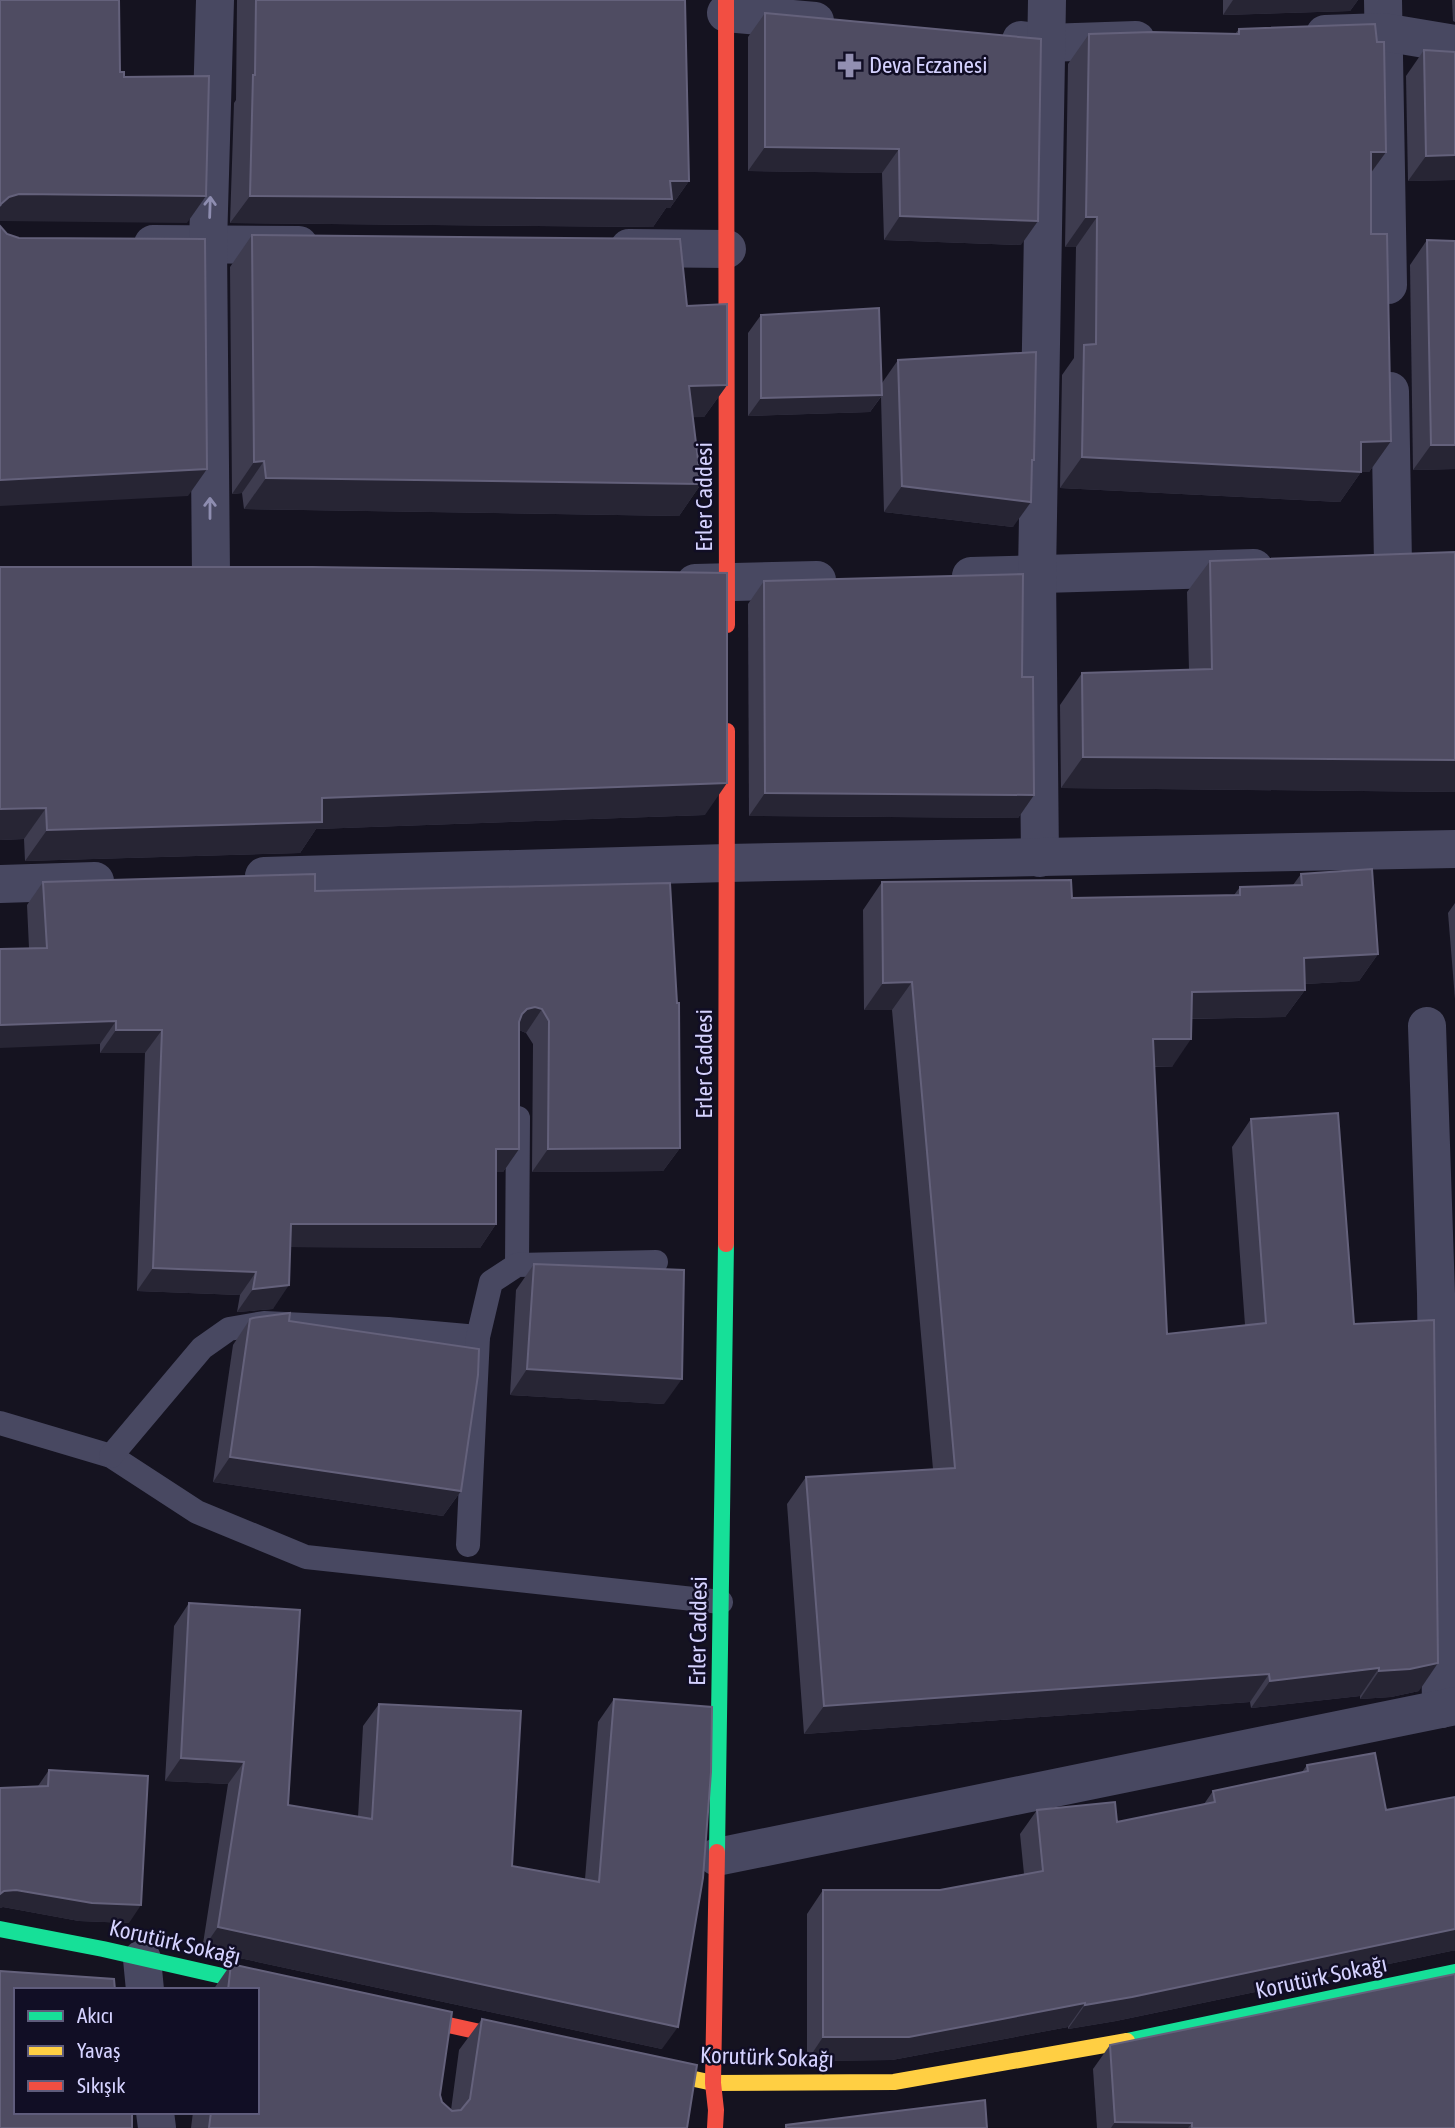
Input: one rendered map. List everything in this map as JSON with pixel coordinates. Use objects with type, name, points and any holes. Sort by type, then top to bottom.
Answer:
[{"type":"street","points":[[171,575],[225,576],[208,244],[215,0]]},
{"type":"street","points":[[1040,858],[1037,574],[1047,0]]},
{"type":"street","points":[[726,7],[845,24]]},
{"type":"street","name":"Erler Caddesi","points":[[726,7],[727,636]]},
{"type":"street","points":[[1289,35],[1383,16],[1455,44]]},
{"type":"street","points":[[1383,16],[1388,318]]},
{"type":"street","points":[[993,37],[1046,43],[1168,39]]},
{"type":"street","points":[[125,244],[331,245]]},
{"type":"street","points":[[590,248],[727,249]]},
{"type":"street","points":[[1389,359],[1393,564]]},
{"type":"street","points":[[1352,565],[1430,562]]},
{"type":"street","points":[[943,577],[1284,567]]},
{"type":"street","points":[[657,582],[848,580]]},
{"type":"street","name":"Erler Caddesi","points":[[715,2128],[713,2083],[727,1182],[727,711]]},
{"type":"street","points":[[224,878],[727,863],[1455,849]]},
{"type":"street","points":[[0,884],[126,880]]},
{"type":"street","points":[[717,1857],[1448,1708],[1445,1294],[1427,1026]]},
{"type":"street","name":"Korutürk Sokağı","points":[[0,1929],[63,1939],[143,1974],[288,1991]]},
{"type":"street","name":"Korutürk Sokağı","points":[[673,2074],[713,2083],[894,2081],[1120,2042],[1455,1972]]},
{"type":"street","points":[[381,2011],[540,2045]]},
{"type":"lane","points":[[517,1265],[518,1100]]},
{"type":"lane","points":[[468,1545],[478,1338],[491,1282],[517,1265],[656,1262]]},
{"type":"lane","points":[[111,1457],[202,1348],[229,1329],[264,1323],[388,1329],[478,1338]]},
{"type":"lane","points":[[0,1423],[111,1457],[197,1513],[306,1557],[721,1602]]},
{"type":"lane","points":[[444,2051],[448,2025]]},
{"type":"building","points":[[0,0],[119,0],[120,72],[124,72],[124,77],[209,76],[206,196],[19,194],[9,197],[0,206]]},
{"type":"building","points":[[256,0],[685,0],[689,181],[670,181],[672,199],[250,196]]},
{"type":"building","points":[[765,13],[1041,39],[1038,221],[900,216],[899,149],[765,147]]},
{"type":"building","points":[[1375,24],[1377,42],[1384,42],[1386,152],[1371,152],[1371,234],[1387,234],[1391,441],[1361,442],[1361,472],[1082,457],[1084,345],[1096,344],[1097,217],[1086,217],[1089,34],[1239,34],[1239,29]]},
{"type":"building","points":[[1424,50],[1455,52],[1455,155],[1426,156]]},
{"type":"building","points":[[0,226],[7,234],[19,238],[205,239],[207,469],[0,480]]},
{"type":"building","points":[[252,235],[680,239],[687,306],[727,304],[727,385],[689,386],[701,484],[266,478],[264,461],[254,462]]},
{"type":"building","points":[[1427,240],[1455,241],[1455,445],[1431,445]]},
{"type":"building","points":[[879,308],[882,395],[761,398],[761,315]]},
{"type":"building","points":[[1036,352],[1031,502],[902,486],[898,360]]},
{"type":"building","points":[[1455,552],[1455,760],[1083,757],[1082,673],[1212,669],[1210,561]]},
{"type":"building","points":[[0,567],[313,567],[727,573],[727,783],[322,798],[322,822],[47,830],[46,808],[0,809]]},
{"type":"building","points":[[1023,574],[1022,677],[1033,677],[1034,795],[765,793],[764,581]]},
{"type":"building","points":[[1372,869],[1378,954],[1304,958],[1305,990],[1192,992],[1191,1039],[1153,1039],[1167,1334],[1266,1323],[1251,1119],[1338,1113],[1354,1324],[1434,1320],[1438,1663],[1410,1669],[1379,1671],[1379,1668],[1270,1681],[1269,1674],[824,1706],[806,1477],[955,1468],[912,982],[883,983],[882,882],[1071,880],[1072,898],[1240,895],[1240,887],[1302,885],[1301,874]]},
{"type":"building","points":[[315,874],[315,891],[670,883],[679,1003],[680,1148],[548,1149],[549,1021],[542,1009],[535,1007],[527,1009],[519,1022],[519,1149],[496,1149],[496,1224],[291,1224],[289,1285],[253,1289],[256,1272],[153,1268],[162,1030],[116,1030],[116,1021],[0,1025],[0,949],[47,948],[43,882]]},
{"type":"building","points":[[534,1264],[684,1270],[682,1379],[527,1369]]},
{"type":"building","points":[[290,1313],[289,1321],[479,1349],[478,1375],[461,1491],[230,1457],[250,1319]]},
{"type":"building","points":[[189,1603],[300,1610],[288,1805],[372,1819],[379,1704],[521,1711],[512,1866],[599,1882],[614,1699],[712,1707],[711,1772],[703,1878],[678,2027],[218,1927],[244,1762],[181,1758]]},
{"type":"building","points":[[1375,1753],[1386,1810],[1455,1797],[1455,1929],[1132,1997],[1085,2003],[909,2037],[823,2037],[823,1890],[940,1890],[1043,1871],[1037,1810],[1115,1802],[1117,1822],[1215,1802],[1213,1791],[1308,1771],[1307,1765]]},
{"type":"building","points":[[49,1770],[148,1776],[141,1905],[92,1903],[16,1890],[0,1894],[0,1788],[48,1786]]},
{"type":"building","points":[[231,1964],[452,2012],[440,2095],[442,2102],[452,2111],[461,2110],[470,2099],[482,2019],[697,2065],[687,2128],[209,2128],[211,2114],[259,2114],[259,1988],[228,1988]]},
{"type":"building","points":[[0,1971],[114,1979],[115,1988],[14,1988],[14,2114],[132,2114],[132,2128],[0,2128]]},
{"type":"building","points":[[1455,1974],[1455,2128],[1192,2128],[1192,2123],[1115,2122],[1110,2045]]},
{"type":"building","points":[[985,2100],[987,2128],[786,2128],[786,2125]]},
{"type":"traffic: fast","points":[[717,1852],[726,1244]]},
{"type":"traffic: fast","points":[[0,1929],[275,1988]]},
{"type":"traffic: fast","points":[[1127,2041],[1455,1972]]},
{"type":"traffic: slow","points":[[690,2078],[713,2083],[894,2082],[1127,2041]]},
{"type":"traffic: jam","points":[[726,0],[727,625]]},
{"type":"traffic: jam","points":[[726,1244],[727,731]]},
{"type":"traffic: jam","points":[[715,2128],[713,2083],[717,1852]]},
{"type":"traffic: jam","points":[[399,2014],[525,2042]]},
{"type":"place","name":"Deva Eczanesi","points":[[849,65]]}]
